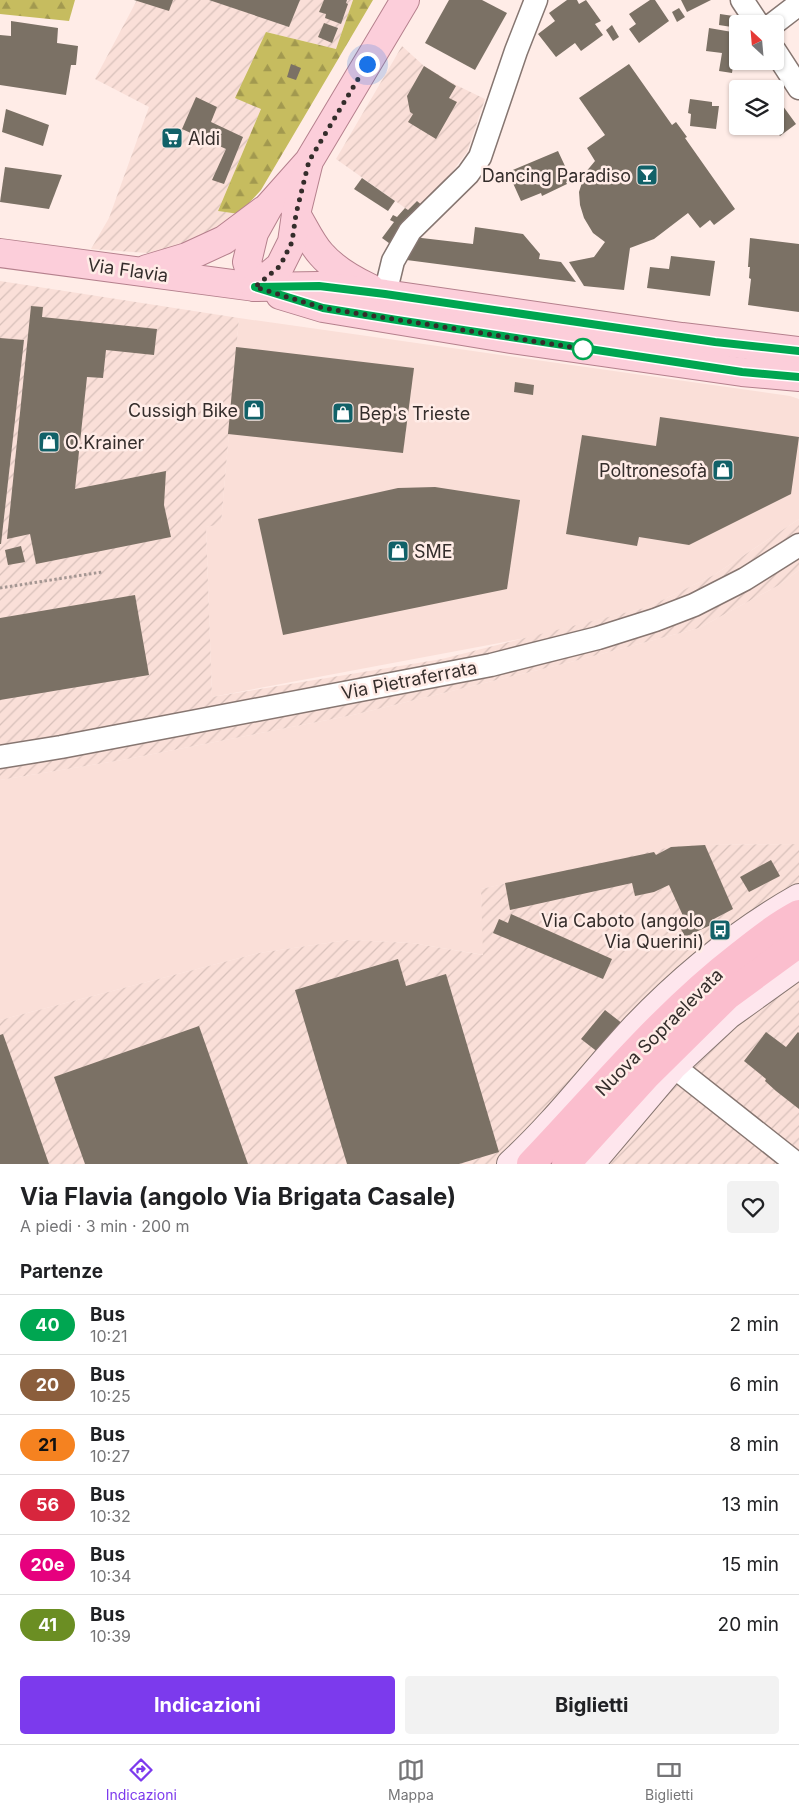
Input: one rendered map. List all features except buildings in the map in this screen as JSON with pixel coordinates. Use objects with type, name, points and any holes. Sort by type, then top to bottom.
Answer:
[{"type":"highway","name":"Nuova Sopraelevata","points":[[531,1164],[667,1018],[710,978],[756,943],[799,914]]},
{"type":"highway","name":"Nuova Sopraelevata","points":[[566,1164],[646,1076],[727,996],[799,943]]},
{"type":"main road","points":[[138,272],[187,257],[224,240],[269,206],[309,161],[405,0]]},
{"type":"main road","points":[[269,206],[254,233],[247,262],[255,287],[280,266],[292,242],[296,214],[309,161]]},
{"type":"main road","points":[[296,214],[321,254],[337,269],[356,281],[385,294]]},
{"type":"main road","name":"Via Flavia","points":[[0,253],[255,287],[319,286],[385,294],[682,338],[799,351]]},
{"type":"main road","name":"Via Flavia","points":[[255,287],[323,308],[676,362],[799,377]]},
{"type":"main road","points":[[511,1164],[532,1145],[636,1027],[702,964],[773,912],[799,898]]},
{"type":"main road","points":[[590,1164],[673,1066],[728,1015],[799,964]]},
{"type":"street","points":[[385,294],[393,261],[410,231],[468,174],[480,157],[516,51],[536,0]]},
{"type":"street","points":[[742,0],[752,15]]},
{"type":"street","points":[[784,16],[799,4]]},
{"type":"street","points":[[784,64],[799,88]]},
{"type":"street","name":"Via Pietraferrata","points":[[0,756],[61,747],[481,666],[598,638],[655,620],[694,605],[745,579],[799,545]]},
{"type":"street","points":[[673,1066],[797,1164]]},
{"type":"path","points":[[0,588],[102,572]]},
{"type":"shaded area","points":[[137,0],[353,0],[336,49],[266,32],[261,109],[218,211],[239,214],[216,230],[178,247],[147,253],[91,249],[109,218],[149,107],[95,79]]},
{"type":"shaded area","points":[[402,46],[424,66],[485,99],[467,152],[425,208],[417,201],[408,210],[336,159]]},
{"type":"shaded area","points":[[0,281],[239,318],[221,524],[206,527],[212,697],[442,659],[648,607],[714,575],[799,519],[799,570],[779,585],[699,628],[563,664],[353,715],[122,760],[0,780]]},
{"type":"shaded area","points":[[239,318],[790,396],[799,399],[799,519],[714,575],[648,607],[531,637],[212,697],[206,527],[221,523]]},
{"type":"shaded area","points":[[799,570],[799,844],[705,845],[654,852],[481,889],[484,955],[412,943],[348,940],[259,953],[0,1020],[0,780],[122,760],[353,715],[563,664],[699,628],[779,585]]},
{"type":"shaded area","points":[[799,844],[799,1164],[0,1164],[0,1020],[259,953],[348,940],[412,943],[483,955],[481,889],[671,847]]},
{"type":"green space","points":[[0,0],[75,0],[69,21],[0,14]]},
{"type":"green space","points":[[353,0],[373,0],[261,190],[239,214],[218,211],[261,109],[235,98],[266,32],[336,49]]},
{"type":"bus line","name":"40","points":[[799,351],[715,342],[319,286],[255,287],[323,308],[511,339],[742,372],[799,377]]},
{"type":"place","name":"Aldi","points":[[172,138]]},
{"type":"place","name":"Dancing Paradiso","points":[[647,175]]},
{"type":"place","name":"Cussigh Bike","points":[[254,410]]},
{"type":"place","name":"Bep's Trieste","points":[[343,413]]},
{"type":"place","name":"O.Krainer","points":[[49,442]]},
{"type":"place","name":"Poltronesofà","points":[[723,470]]},
{"type":"place","name":"SME","points":[[398,551]]},
{"type":"place","name":"Via Caboto (angolo Via Querini)","points":[[720,930]]},
{"type":"route","points":[[367,64],[309,161],[296,214],[292,242],[280,266],[255,287],[323,308],[583,349]]}]
